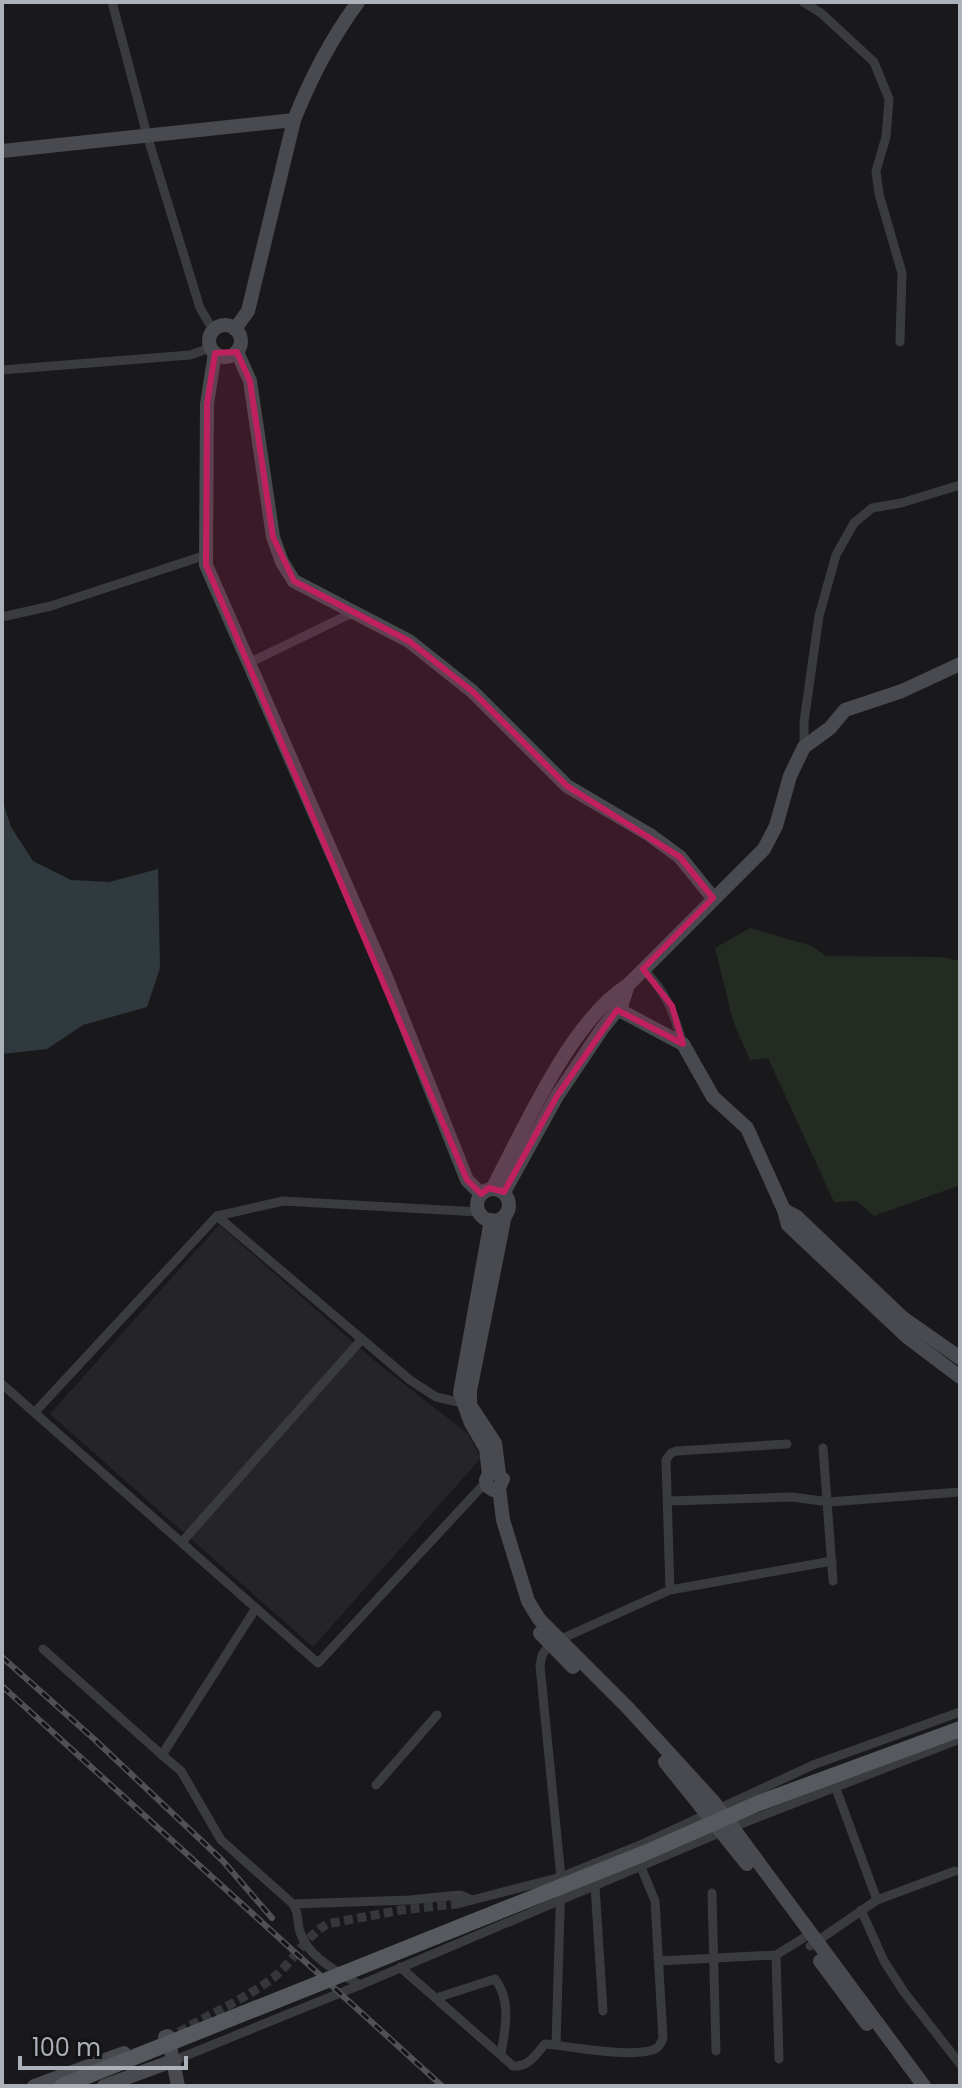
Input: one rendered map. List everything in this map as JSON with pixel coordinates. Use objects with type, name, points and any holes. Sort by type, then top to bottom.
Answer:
[{"type":"main road","points":[[62,2086],[601,1871],[759,1803],[960,1729]]},
{"type":"street","points":[[112,2],[147,135],[200,308],[213,330]]},
{"type":"street","points":[[235,329],[248,311],[294,120],[332,39],[358,2]]},
{"type":"street","points":[[803,2],[821,13],[874,62],[889,99],[886,137],[876,171],[879,194],[902,273],[900,342]]},
{"type":"street","points":[[2,151],[294,120]]},
{"type":"street","points":[[35,1412],[217,1216],[283,1201],[492,1216],[509,1203],[467,1180],[384,972],[206,565],[207,404],[212,351],[209,342],[213,330],[223,325],[235,329],[241,340],[237,352],[250,381],[273,537],[282,562],[294,581],[409,641],[472,691],[567,786],[650,835],[680,857],[713,898]]},
{"type":"street","points":[[2,370],[212,351],[226,357],[237,352]]},
{"type":"street","points":[[492,1216],[477,1206],[492,1192],[571,1047],[612,1006],[622,1004],[628,985],[764,849],[776,826],[790,776],[804,747],[804,722],[819,616],[836,555],[854,523],[872,508],[901,503],[960,485]]},
{"type":"street","points":[[2,617],[51,606],[206,555]]},
{"type":"street","points":[[249,663],[354,612]]},
{"type":"street","points":[[804,747],[830,728],[845,710],[902,691],[960,664]]},
{"type":"street","points":[[643,969],[660,986],[672,1006],[683,1044],[713,1097],[747,1128],[788,1225],[907,1337],[960,1377]]},
{"type":"street","points":[[612,1006],[683,1044]]},
{"type":"street","points":[[784,1210],[797,1217],[903,1318],[960,1358]]},
{"type":"street","points":[[217,1216],[410,1380],[436,1397],[466,1404],[495,1443],[493,1481],[528,1601],[539,1619],[555,1642],[728,1829],[913,2086]]},
{"type":"street","points":[[466,1404],[492,1216]]},
{"type":"street","points":[[182,1542],[362,1339]]},
{"type":"street","points":[[2,1384],[318,1663],[493,1481]]},
{"type":"street","points":[[670,1590],[666,1460],[671,1453],[787,1444]]},
{"type":"street","points":[[823,1448],[833,1581]]},
{"type":"street","points":[[669,1501],[792,1497],[829,1502],[960,1492]]},
{"type":"street","points":[[556,2045],[561,1877],[540,1666],[542,1655],[555,1642],[670,1590],[832,1561]]},
{"type":"street","points":[[162,1755],[256,1608]]},
{"type":"street","points":[[43,1649],[181,1771],[221,1840],[293,1904],[298,1911],[299,1928],[310,1948],[331,1968],[360,1985]]},
{"type":"street","points":[[457,1904],[561,1877],[813,1765],[960,1712]]},
{"type":"street","points":[[376,1785],[437,1715]]},
{"type":"street","points":[[104,2086],[360,1985],[728,1829],[960,1739]]},
{"type":"street","points":[[835,1786],[877,1900]]},
{"type":"street","points":[[400,1967],[509,2063],[519,2067],[531,2060],[545,2044],[618,2052],[654,2050],[663,2039],[655,1901],[641,1867]]},
{"type":"street","points":[[659,1961],[776,1955],[810,1940],[877,1900],[955,1871]]},
{"type":"street","points":[[595,1886],[603,2011]]},
{"type":"street","points":[[712,1893],[716,2051]]},
{"type":"street","points":[[293,1904],[460,1895],[472,1900]]},
{"type":"street","points":[[861,1910],[884,1961],[960,2064]]},
{"type":"street","points":[[810,1940],[924,2086]]},
{"type":"street","points":[[776,1955],[779,2059]]},
{"type":"street","points":[[436,1998],[495,1979],[500,1985],[507,2011],[501,2054]]},
{"type":"street","points":[[34,2086],[174,2034],[178,2086]]},
{"type":"highlighted area","points":[[237,352],[250,381],[273,537],[294,581],[409,641],[472,691],[567,786],[680,857],[713,898],[643,969],[672,1006],[683,1044],[617,1010],[557,1096],[504,1192],[489,1188],[481,1194],[467,1180],[206,565],[207,404],[215,353]]},
{"type":"shaded area","points":[[2,799],[11,827],[33,861],[71,880],[109,882],[158,869],[160,968],[147,1007],[83,1025],[47,1049],[2,1054]]},
{"type":"shaded area","points":[[750,928],[812,946],[826,956],[941,957],[960,961],[960,1189],[958,1186],[874,1216],[857,1201],[834,1202],[768,1058],[750,1060],[733,1021],[715,948]]},
{"type":"shaded area","points":[[219,1225],[376,1362],[468,1434],[481,1458],[313,1647],[50,1414]]},
{"type":"tunnel","points":[[179,2032],[273,1978],[327,1924],[401,1910],[457,1904]]},
{"type":"railway","points":[[2,1657],[223,1861],[272,1918]]},
{"type":"railway","points":[[2,1686],[442,2086]]}]
